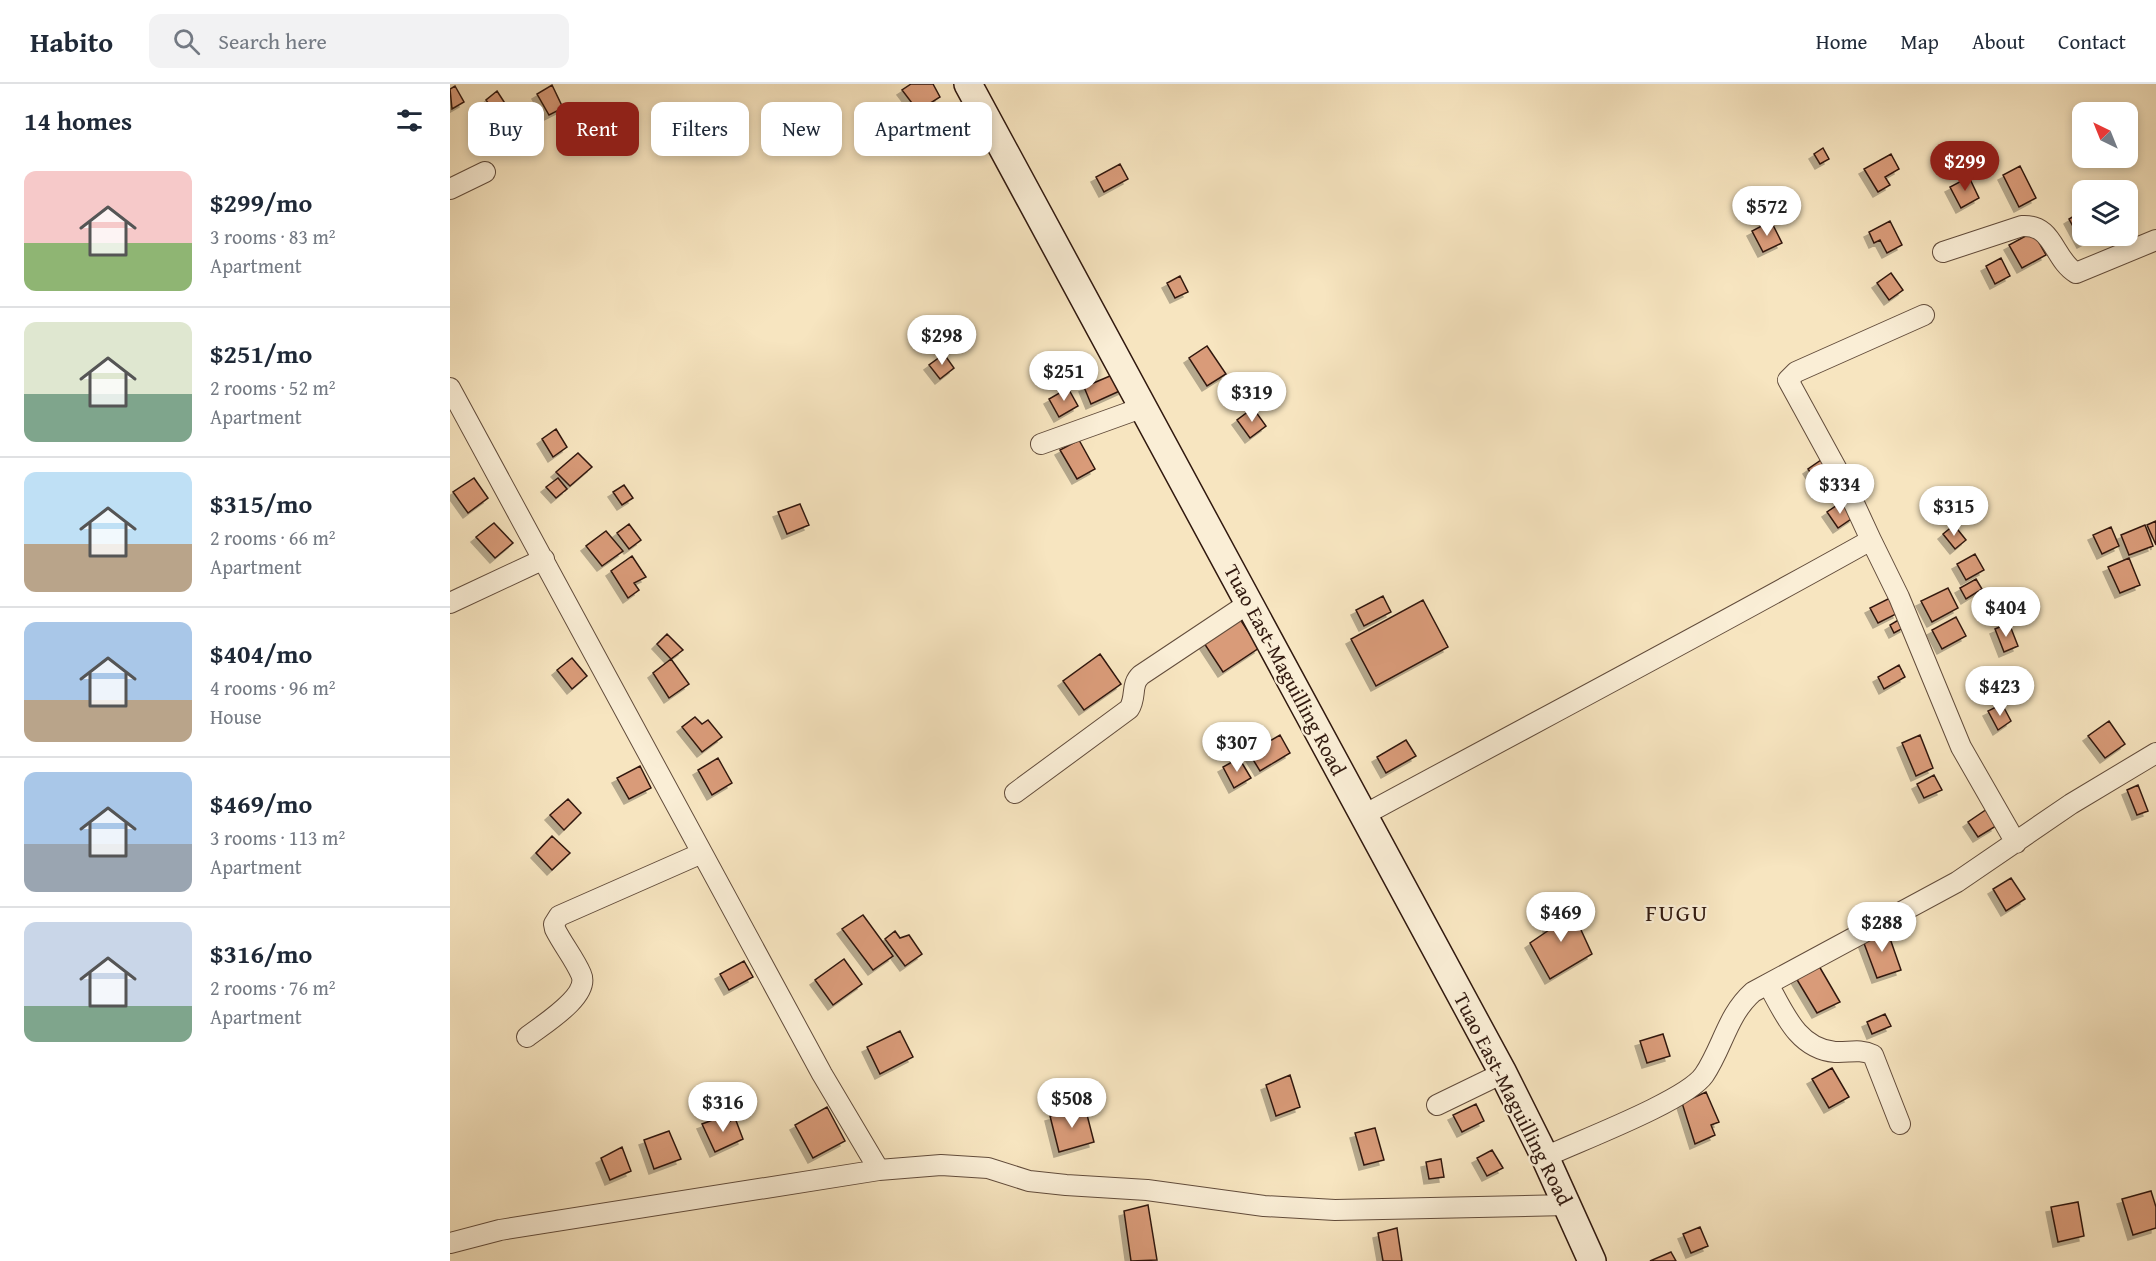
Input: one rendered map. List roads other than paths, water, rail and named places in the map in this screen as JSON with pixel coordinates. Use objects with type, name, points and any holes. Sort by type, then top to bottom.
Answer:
[{"type":"main road","name":"Tuao East-Maguilling Road","points":[[968,84],[1503,1073],[1545,1157],[1592,1261]]},
{"type":"street","points":[[450,189],[485,172]]},
{"type":"street","points":[[1942,252],[2022,226],[2033,225],[2047,234],[2065,264],[2076,273],[2156,240]]},
{"type":"street","points":[[1924,315],[1796,372],[1788,380],[1846,486],[1899,597],[1961,747],[2016,843]]},
{"type":"street","points":[[450,388],[822,1074],[879,1170]]},
{"type":"street","points":[[1041,444],[1144,407]]},
{"type":"street","points":[[1362,816],[1567,704],[1645,665],[1871,540]]},
{"type":"street","points":[[450,603],[544,559]]},
{"type":"street","points":[[1015,793],[1129,709],[1134,700],[1134,685],[1141,675],[1249,603]]},
{"type":"street","points":[[1545,1157],[1667,1101],[1690,1088],[1704,1075],[1734,1013],[1753,992],[1957,882],[2108,780],[2156,753]]},
{"type":"street","points":[[527,1037],[577,996],[583,986],[582,976],[555,929],[554,924],[560,916],[702,853]]},
{"type":"street","points":[[1768,984],[1797,1033],[1806,1042],[1822,1050],[1837,1053],[1858,1050],[1873,1055],[1900,1124]]},
{"type":"street","points":[[1437,1105],[1503,1073]]},
{"type":"street","points":[[450,1244],[500,1230],[879,1170],[941,1165],[988,1168],[1029,1181],[1147,1190],[1264,1206],[1335,1210],[1567,1205]]},
{"type":"district","name":"FUGU","points":[[1677,913]]}]
